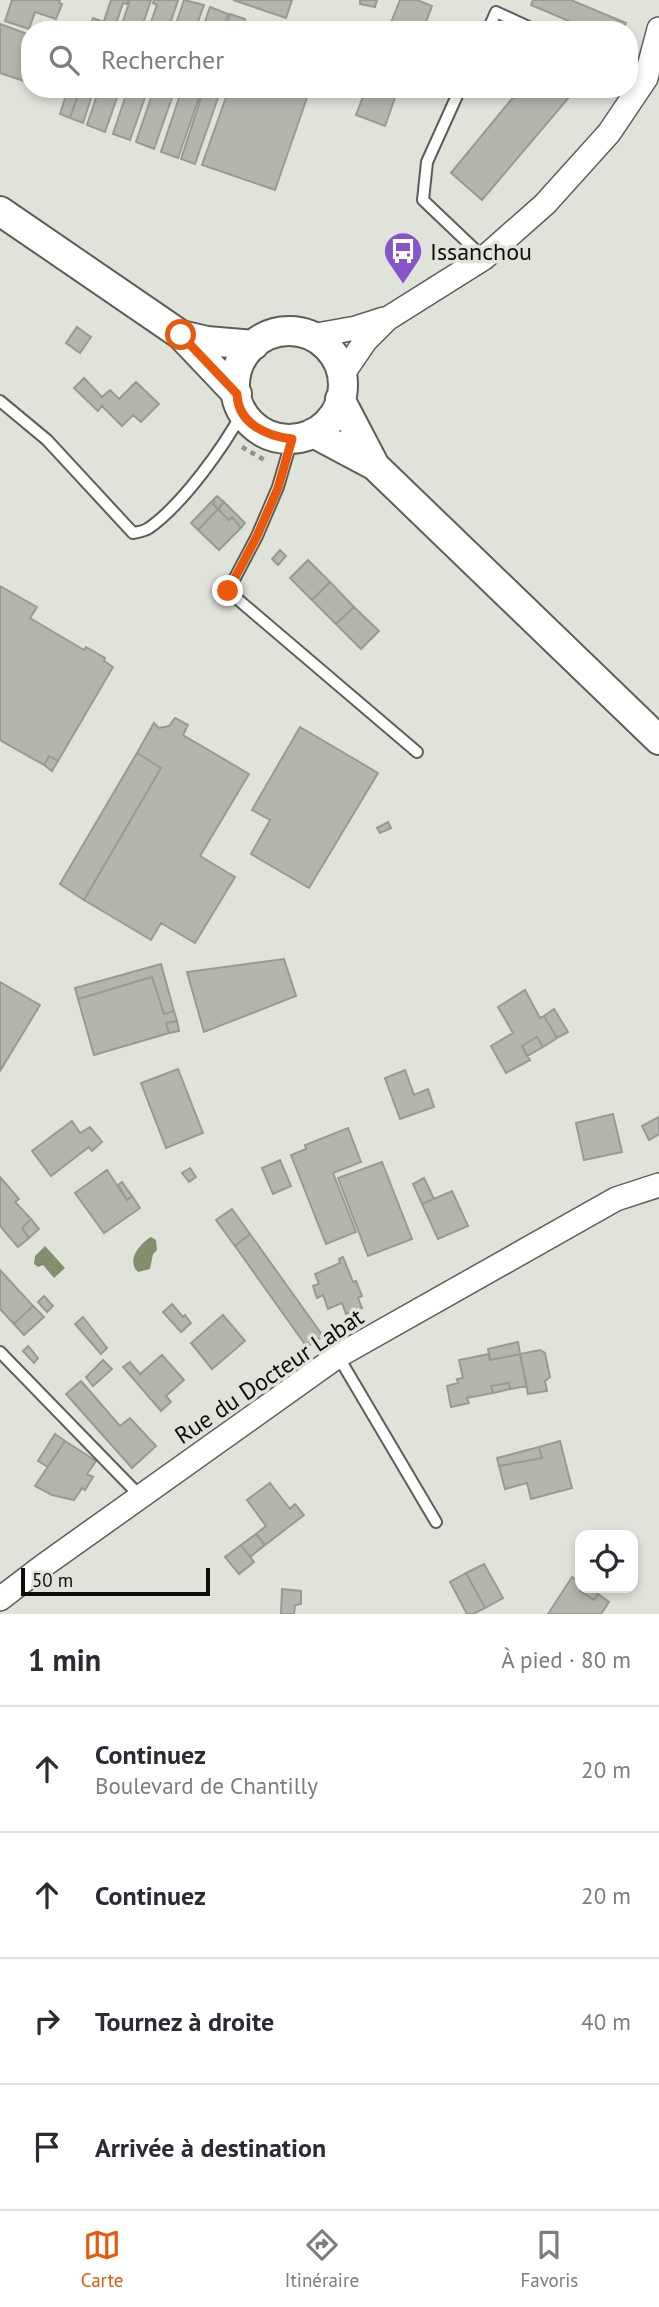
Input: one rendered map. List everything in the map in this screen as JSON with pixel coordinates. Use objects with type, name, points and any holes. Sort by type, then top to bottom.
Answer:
[{"type":"street","points":[[638,84],[659,29]]},
{"type":"street","points":[[311,336],[356,328],[387,318],[485,258],[545,204],[609,133],[630,98]]},
{"type":"street","points":[[0,211],[181,335],[240,402],[258,430],[274,437],[303,436],[326,425],[337,411],[341,387],[366,340],[387,318]]},
{"type":"street","points":[[240,402],[235,382],[239,365],[248,350],[261,339],[277,332],[294,331],[311,336],[325,345],[336,359],[341,387],[375,466]]},
{"type":"street","points":[[181,335],[207,341],[254,345]]},
{"type":"street","points":[[303,436],[375,466],[659,740]]},
{"type":"street","name":"Rue du Docteur Labat","points":[[0,1600],[43,1566],[338,1356],[617,1199],[659,1185]]},
{"type":"lane","points":[[492,21],[496,12],[516,21]]},
{"type":"lane","points":[[456,98],[427,162],[423,200],[485,258]]},
{"type":"lane","points":[[0,401],[47,440],[133,533],[147,530],[175,503],[228,438],[240,402]]},
{"type":"lane","points":[[303,436],[283,471],[257,536],[228,591],[416,752]]},
{"type":"lane","points":[[0,1352],[140,1496]]},
{"type":"lane","points":[[338,1356],[436,1522]]},
{"type":"path","points":[[228,438],[283,471]]},
{"type":"shaded area","points":[[151,1237],[156,1240],[157,1250],[153,1254],[150,1269],[138,1272],[133,1263],[134,1258],[142,1244]]},
{"type":"shaded area","points":[[45,1246],[65,1268],[54,1278],[43,1265],[38,1267],[34,1264],[35,1256]]},
{"type":"building","points":[[12,0],[60,0],[59,3],[62,4],[56,19],[35,12],[32,21],[21,21],[21,26],[5,21]]},
{"type":"building","points":[[111,0],[128,0],[127,4],[123,3],[117,21],[104,21]]},
{"type":"building","points":[[130,0],[151,0],[144,21],[123,21]]},
{"type":"building","points":[[154,0],[178,0],[171,21],[151,21],[157,5],[153,3]]},
{"type":"building","points":[[184,0],[204,5],[198,21],[177,21]]},
{"type":"building","points":[[233,0],[292,0],[286,18]]},
{"type":"building","points":[[360,0],[377,0],[375,7],[360,4]]},
{"type":"building","points":[[400,0],[417,0],[432,6],[426,21],[392,21]]},
{"type":"building","points":[[533,0],[571,0],[621,21],[569,21],[531,5]]},
{"type":"building","points":[[210,7],[228,14],[225,21],[205,21]]},
{"type":"building","points":[[230,14],[245,19],[244,21],[228,21]]},
{"type":"building","points":[[0,24],[21,32],[21,80],[0,73]]},
{"type":"building","points":[[65,98],[77,98],[70,118],[60,114]]},
{"type":"building","points":[[77,98],[91,98],[83,123],[70,118]]},
{"type":"building","points":[[96,98],[117,98],[105,132],[87,125]]},
{"type":"building","points":[[125,98],[145,98],[130,140],[113,134]]},
{"type":"building","points":[[151,98],[172,98],[154,149],[136,142]]},
{"type":"building","points":[[179,98],[199,98],[178,158],[161,152]]},
{"type":"building","points":[[201,98],[218,98],[195,164],[181,159]]},
{"type":"building","points":[[226,98],[307,98],[275,190],[202,165]]},
{"type":"building","points":[[363,98],[395,98],[385,126],[356,115]]},
{"type":"building","points":[[513,98],[568,98],[482,200],[451,173]]},
{"type":"building","points":[[77,327],[91,337],[80,353],[66,343]]},
{"type":"building","points":[[84,378],[102,397],[110,390],[119,399],[136,382],[159,404],[141,422],[133,415],[122,426],[102,406],[98,411],[74,388]]},
{"type":"building","points":[[217,496],[224,502],[218,509],[213,504]]},
{"type":"building","points":[[213,500],[218,509],[198,530],[191,523]]},
{"type":"building","points":[[224,502],[245,523],[241,528],[232,517],[229,520],[218,509]]},
{"type":"building","points":[[218,509],[229,520],[232,517],[241,528],[219,550],[198,530]]},
{"type":"building","points":[[280,550],[286,556],[278,565],[272,559]]},
{"type":"building","points":[[308,560],[330,582],[312,600],[290,578]]},
{"type":"building","points":[[330,582],[354,607],[336,624],[312,600]]},
{"type":"building","points":[[0,586],[37,607],[30,618],[84,650],[86,647],[105,658],[104,661],[113,667],[58,761],[49,756],[44,765],[0,740]]},
{"type":"building","points":[[354,607],[379,631],[361,649],[336,624]]},
{"type":"building","points":[[175,718],[188,725],[183,735],[249,774],[200,856],[235,877],[195,943],[161,923],[151,940],[84,900],[161,768],[137,753],[154,723],[159,728],[169,726]]},
{"type":"building","points":[[300,727],[378,773],[309,888],[251,854],[270,820],[252,810]]},
{"type":"building","points":[[137,753],[161,768],[84,900],[60,884]]},
{"type":"building","points":[[49,756],[58,761],[52,771],[44,765]]},
{"type":"building","points":[[388,822],[391,828],[380,833],[377,828]]},
{"type":"building","points":[[284,959],[296,996],[204,1032],[187,972]]},
{"type":"building","points":[[161,964],[174,1011],[164,1014],[152,977],[78,999],[75,988]]},
{"type":"building","points":[[152,977],[164,1014],[174,1011],[177,1021],[166,1023],[169,1033],[94,1055],[78,999]]},
{"type":"building","points":[[0,982],[40,1005],[0,1071]]},
{"type":"building","points":[[525,990],[540,1018],[544,1016],[557,1038],[543,1047],[537,1037],[522,1046],[530,1060],[506,1073],[491,1046],[513,1033],[498,1007]]},
{"type":"building","points":[[554,1009],[568,1032],[557,1038],[544,1016]]},
{"type":"building","points":[[177,1021],[179,1031],[169,1033],[166,1023]]},
{"type":"building","points":[[537,1037],[543,1047],[527,1056],[522,1046]]},
{"type":"building","points":[[178,1069],[203,1133],[166,1148],[141,1083]]},
{"type":"building","points":[[405,1070],[414,1095],[428,1089],[434,1107],[400,1119],[385,1078]]},
{"type":"building","points":[[613,1114],[622,1152],[584,1160],[576,1123]]},
{"type":"building","points":[[659,1117],[659,1134],[649,1140],[642,1126]]},
{"type":"building","points":[[72,1121],[80,1133],[90,1127],[102,1142],[92,1151],[89,1147],[51,1176],[32,1151]]},
{"type":"building","points":[[348,1128],[361,1162],[333,1173],[356,1232],[326,1244],[291,1155],[306,1149],[305,1145]]},
{"type":"building","points":[[280,1160],[291,1186],[273,1194],[262,1168]]},
{"type":"building","points":[[382,1162],[412,1239],[368,1256],[338,1178]]},
{"type":"building","points":[[190,1168],[196,1177],[189,1182],[182,1173]]},
{"type":"building","points":[[107,1170],[127,1200],[132,1196],[140,1208],[104,1233],[75,1193]]},
{"type":"building","points":[[0,1177],[19,1199],[15,1202],[31,1219],[22,1228],[29,1238],[18,1247],[0,1226]]},
{"type":"building","points":[[424,1178],[434,1199],[422,1204],[413,1184]]},
{"type":"building","points":[[122,1182],[132,1196],[127,1200],[118,1185]]},
{"type":"building","points":[[452,1191],[468,1226],[438,1239],[422,1204]]},
{"type":"building","points":[[232,1209],[250,1234],[235,1246],[216,1220]]},
{"type":"building","points":[[31,1219],[39,1229],[29,1238],[22,1228]]},
{"type":"building","points":[[250,1234],[323,1336],[307,1347],[235,1246]]},
{"type":"building","points":[[343,1257],[362,1296],[358,1298],[362,1308],[346,1314],[342,1303],[328,1309],[323,1295],[317,1298],[313,1286],[319,1284],[315,1274],[340,1263],[339,1259]]},
{"type":"building","points":[[0,1270],[33,1306],[14,1324],[0,1309]]},
{"type":"building","points":[[44,1296],[53,1306],[47,1312],[38,1302]]},
{"type":"building","points":[[172,1304],[191,1323],[181,1332],[163,1312]]},
{"type":"building","points":[[33,1306],[44,1317],[24,1335],[14,1324]]},
{"type":"building","points":[[223,1315],[245,1341],[212,1369],[191,1343]]},
{"type":"building","points":[[83,1317],[107,1348],[101,1354],[75,1324]]},
{"type":"building","points":[[518,1342],[520,1354],[490,1360],[488,1349]]},
{"type":"building","points":[[28,1346],[38,1358],[34,1363],[23,1351]]},
{"type":"building","points":[[540,1350],[545,1353],[550,1377],[545,1381],[547,1391],[528,1394],[520,1354]]},
{"type":"building","points":[[489,1354],[490,1360],[520,1354],[527,1386],[510,1389],[509,1383],[491,1386],[493,1393],[467,1398],[469,1403],[451,1407],[447,1386],[458,1383],[457,1379],[463,1378],[459,1360]]},
{"type":"building","points":[[162,1355],[184,1380],[166,1396],[171,1402],[161,1411],[123,1367],[130,1362],[140,1374]]},
{"type":"building","points":[[103,1360],[112,1369],[93,1386],[86,1377]]},
{"type":"building","points":[[81,1381],[120,1426],[130,1418],[156,1446],[132,1468],[66,1394]]},
{"type":"building","points":[[509,1383],[510,1389],[493,1393],[491,1386]]},
{"type":"building","points":[[55,1434],[65,1441],[48,1467],[38,1461]]},
{"type":"building","points":[[65,1441],[96,1461],[87,1474],[93,1477],[85,1490],[82,1488],[74,1500],[52,1495],[35,1486]]},
{"type":"building","points":[[560,1441],[572,1488],[531,1499],[527,1483],[505,1489],[499,1466],[542,1458],[539,1447]]},
{"type":"building","points":[[539,1447],[542,1458],[499,1466],[497,1458]]},
{"type":"building","points":[[270,1483],[290,1509],[295,1504],[304,1515],[265,1545],[256,1534],[266,1526],[247,1500]]},
{"type":"building","points":[[256,1534],[265,1545],[250,1557],[241,1545]]},
{"type":"building","points":[[241,1545],[254,1562],[239,1574],[225,1557]]},
{"type":"building","points":[[484,1564],[503,1598],[485,1608],[466,1573]]},
{"type":"building","points":[[466,1573],[485,1608],[473,1614],[467,1614],[450,1582]]},
{"type":"building","points":[[572,1577],[575,1579],[575,1593],[583,1593],[594,1600],[598,1594],[609,1602],[601,1614],[548,1614]]},
{"type":"building","points":[[282,1589],[301,1591],[301,1604],[295,1605],[294,1614],[281,1614]]},
{"type":"building","points":[[583,1593],[596,1593],[594,1600]]},
{"type":"place","name":"Issanchou","points":[[403,285]]},
{"type":"route","points":[[181,335],[237,394],[245,417],[258,430],[274,437],[292,439],[278,488],[228,591]]}]
